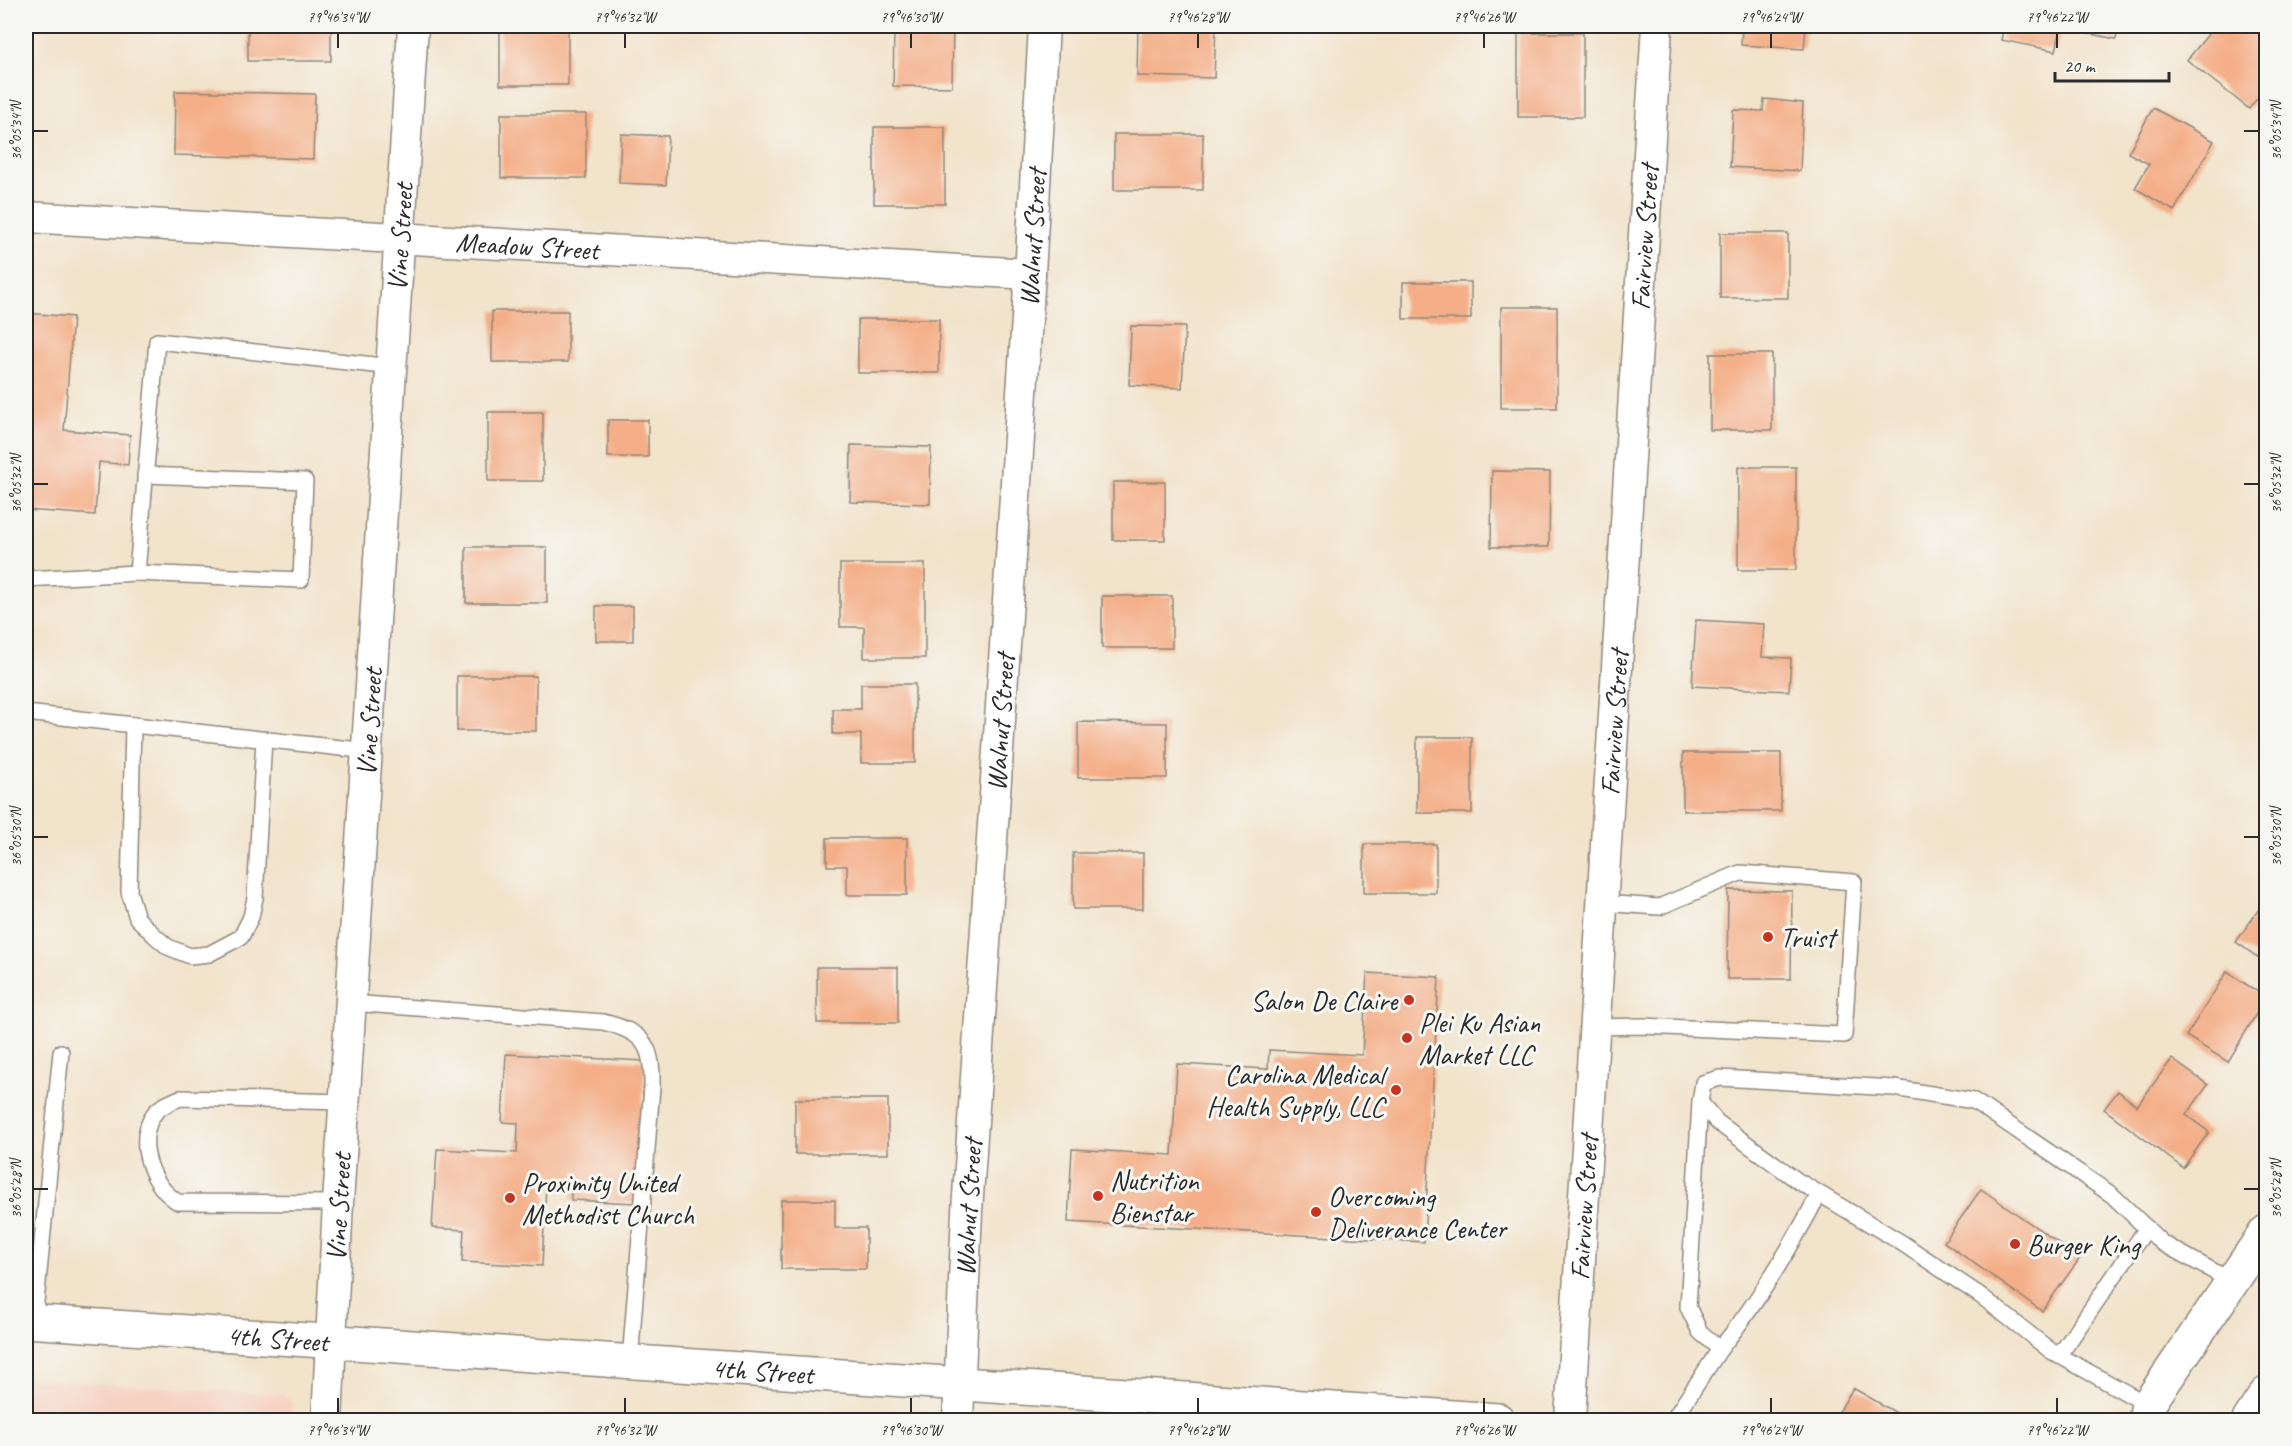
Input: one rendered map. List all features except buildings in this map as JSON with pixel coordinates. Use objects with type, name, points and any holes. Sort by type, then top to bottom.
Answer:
[{"type":"street","name":"Vine Street","points":[[327,1420],[338,1203],[413,26]]},
{"type":"street","name":"Walnut Street","points":[[958,1420],[969,1187],[1030,273],[1044,26]]},
{"type":"street","name":"Fairview Street","points":[[1570,1420],[1657,26]]},
{"type":"street","name":"Meadow Street","points":[[26,217],[400,236],[1030,273]]},
{"type":"street","points":[[2146,1413],[2266,1232]]},
{"type":"street","name":"4th Street","points":[[30,1322],[1498,1420]]},
{"type":"street","points":[[2249,1420],[2266,1394]]},
{"type":"lane","points":[[137,573],[157,341],[392,367]]},
{"type":"lane","points":[[26,579],[137,573],[301,580],[305,481],[145,476]]},
{"type":"lane","points":[[26,713],[368,751]]},
{"type":"lane","points":[[133,725],[129,892],[138,918],[154,936],[168,947],[190,956],[209,954],[241,937],[251,917],[255,898],[264,739]]},
{"type":"lane","points":[[1594,1027],[1643,1026],[1844,1035],[1854,882],[1740,873],[1659,907],[1601,903]]},
{"type":"lane","points":[[351,1003],[603,1022],[626,1028],[648,1048],[652,1066],[652,1087],[630,1361]]},
{"type":"lane","points":[[30,1322],[61,1052]]},
{"type":"lane","points":[[1720,1349],[1700,1332],[1688,1307],[1700,1102],[1703,1083],[1720,1078],[1894,1088],[1974,1101],[2112,1195],[2162,1243],[2233,1282]]},
{"type":"lane","points":[[338,1203],[178,1202],[165,1194],[153,1175],[147,1154],[147,1138],[150,1120],[161,1106],[180,1098],[345,1102]]},
{"type":"lane","points":[[1700,1102],[1717,1122],[1819,1194],[1902,1243],[1981,1296],[2059,1356],[2146,1413]]},
{"type":"lane","points":[[1673,1420],[1720,1349],[1746,1317],[1785,1257],[1819,1194]]},
{"type":"lane","points":[[2059,1356],[2147,1228]]},
{"type":"shaded area","points":[[26,1379],[282,1395],[292,1403],[291,1420],[26,1420]]},
{"type":"place","name":"Truist","points":[[1768,937]]},
{"type":"place","name":"Salon De Claire","points":[[1409,1000]]},
{"type":"place","name":"Plei Ku Asian Market LLC","points":[[1407,1038]]},
{"type":"place","name":"Carolina Medical Health Supply, LLC","points":[[1396,1090]]},
{"type":"place","name":"Nutrition Bienstar","points":[[1098,1196]]},
{"type":"place","name":"Proximity United Methodist Church","points":[[510,1198]]},
{"type":"place","name":"Overcoming Deliverance Center","points":[[1316,1212]]},
{"type":"place","name":"Burger King","points":[[2015,1244]]}]
